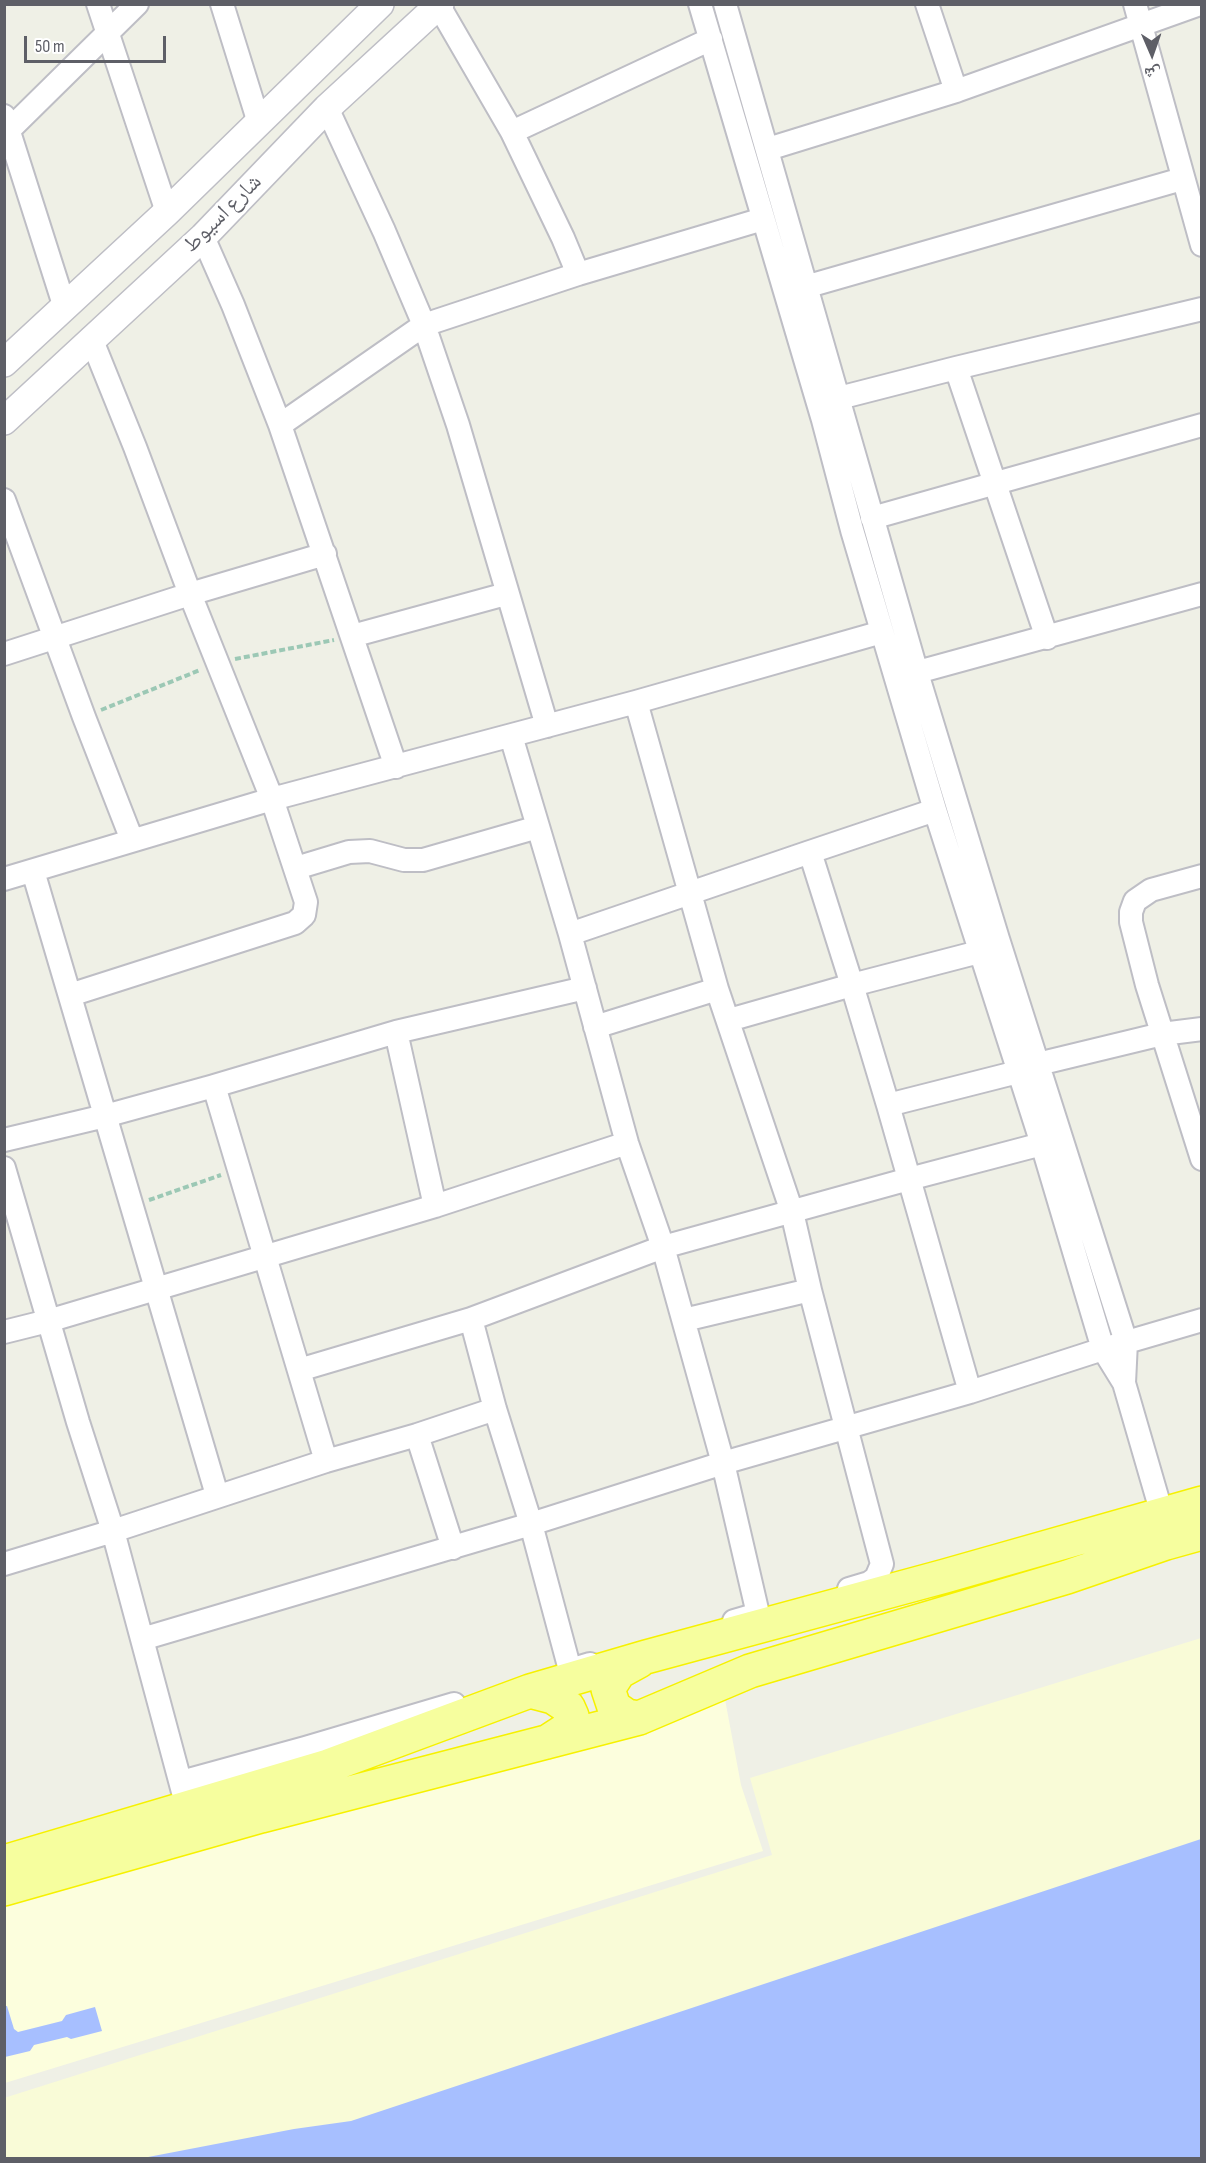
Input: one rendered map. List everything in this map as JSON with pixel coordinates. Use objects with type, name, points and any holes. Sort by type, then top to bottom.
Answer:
[{"type":"highway","points":[[4,1889],[261,1816],[639,1718],[750,1671],[1067,1577],[1164,1528],[1202,1503]]},
{"type":"highway","points":[[4,1862],[184,1795],[328,1766],[530,1691],[646,1657],[945,1576],[1164,1528],[1202,1533]]},
{"type":"highway","points":[[639,1718],[627,1716],[614,1707],[608,1689],[619,1672],[646,1657]]},
{"type":"highway","points":[[530,1691],[553,1696],[568,1707],[572,1716],[570,1727],[547,1742]]},
{"type":"street","points":[[98,4],[167,212]]},
{"type":"street","points":[[65,308],[6,127],[137,4]]},
{"type":"street","points":[[222,4],[259,123]]},
{"type":"street","name":"شارع اسيوط","points":[[4,363],[167,212],[380,4]]},
{"type":"street","points":[[700,4],[823,420],[882,632],[907,675],[998,939],[1028,1068],[1042,1144],[1103,1349],[1124,1383],[1164,1528]]},
{"type":"street","points":[[725,4],[872,518],[935,810],[979,952],[1028,1068],[1126,1342],[1124,1383]]},
{"type":"street","points":[[927,4],[956,91]]},
{"type":"street","points":[[768,149],[956,91],[1137,15],[1200,4]]},
{"type":"street","points":[[439,5],[512,132],[578,274]]},
{"type":"street","name":"شارع اسيوط","points":[[4,421],[91,338],[203,237],[327,108],[439,5]]},
{"type":"street","points":[[1137,15],[1202,245]]},
{"type":"street","points":[[512,132],[711,39]]},
{"type":"street","points":[[327,108],[384,231],[424,326],[458,425],[506,594],[547,726]]},
{"type":"street","points":[[805,287],[1182,179]]},
{"type":"street","points":[[280,425],[424,326],[578,274],[764,219]]},
{"type":"street","points":[[203,237],[233,305],[280,425],[396,767]]},
{"type":"street","points":[[839,398],[1202,309]]},
{"type":"street","points":[[70,995],[296,923],[304,915],[306,902],[272,799],[91,338]]},
{"type":"street","points":[[956,368],[997,484],[1047,638]]},
{"type":"street","points":[[872,518],[1202,425]]},
{"type":"street","points":[[4,500],[132,840]]},
{"type":"street","points":[[4,654],[190,594],[325,554]]},
{"type":"street","points":[[352,636],[506,594]]},
{"type":"street","points":[[907,675],[1202,594]]},
{"type":"street","points":[[4,879],[272,799],[636,702],[882,632]]},
{"type":"street","points":[[4,1168],[48,1321],[113,1531],[184,1795],[305,1748],[869,1583],[876,1578],[882,1564],[810,1290],[792,1212],[717,989],[636,702]]},
{"type":"street","points":[[511,736],[570,934],[627,1143],[663,1247],[684,1320],[723,1463],[758,1614]]},
{"type":"street","points":[[570,934],[690,891],[935,810]]},
{"type":"street","points":[[296,868],[349,852],[370,851],[404,860],[423,860],[538,827]]},
{"type":"street","points":[[810,852],[888,1105],[970,1392]]},
{"type":"street","points":[[33,871],[217,1495]]},
{"type":"street","points":[[1202,876],[1151,890],[1135,901],[1131,912],[1135,943],[1202,1159]]},
{"type":"street","points":[[729,1020],[979,952]]},
{"type":"street","points":[[4,1140],[105,1116],[214,1086],[396,1032],[585,988]]},
{"type":"street","points":[[595,1027],[717,989]]},
{"type":"street","points":[[888,1105],[1162,1034],[1202,1029]]},
{"type":"street","points":[[396,1032],[435,1206]]},
{"type":"street","points":[[214,1086],[326,1461]]},
{"type":"street","points":[[4,1332],[435,1206],[627,1143]]},
{"type":"street","points":[[299,1370],[471,1319],[663,1247],[1042,1144]]},
{"type":"street","points":[[684,1320],[810,1290]]},
{"type":"street","points":[[471,1319],[495,1409],[531,1524],[570,1670]]},
{"type":"street","points":[[142,1639],[453,1548],[723,1463],[970,1392],[1202,1320]]},
{"type":"street","points":[[4,1564],[326,1461],[417,1436],[495,1409]]},
{"type":"street","points":[[417,1436],[453,1548]]},
{"type":"path","points":[[84,717],[217,663],[352,636]]},
{"type":"path","points":[[131,1206],[239,1168]]},
{"type":"shaded area","points":[[724,1694],[741,1785],[763,1851],[5,2083],[5,1903]]},
{"type":"sand","points":[[1201,1638],[1201,1863],[335,2158],[5,2158],[4,2098],[772,1855],[750,1778]]},
{"type":"water","points":[[1201,1839],[1201,2158],[143,2158],[294,2129],[351,2121]]},
{"type":"water","points":[[5,2006],[7,2006],[14,2029],[18,2032],[62,2021],[66,2015],[95,2007],[102,2031],[34,2045],[30,2051],[5,2057]]}]
